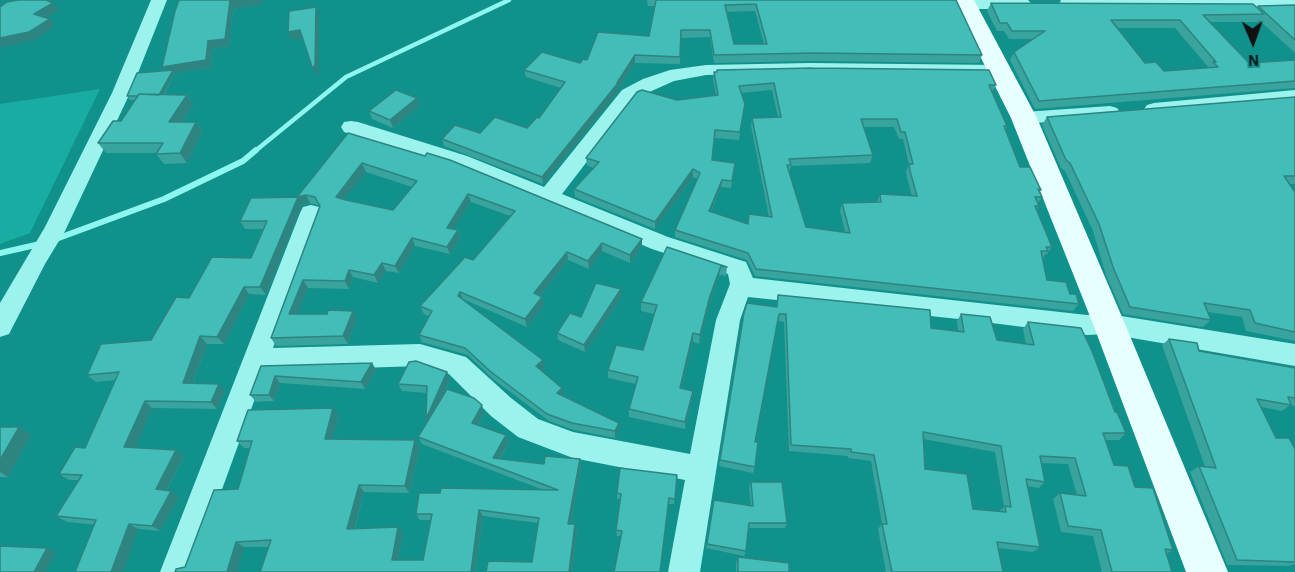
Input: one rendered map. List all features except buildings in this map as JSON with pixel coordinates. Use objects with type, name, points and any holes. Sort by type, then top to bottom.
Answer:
[{"type":"main road","points":[[965,2],[1024,118],[1109,324],[1207,572]]},
{"type":"street","points":[[0,327],[36,259],[54,231],[122,93],[159,0]]},
{"type":"street","points":[[965,2],[1295,5]]},
{"type":"street","points":[[549,196],[629,94],[670,76],[706,70],[810,68],[1000,70]]},
{"type":"street","points":[[1024,118],[1295,96]]},
{"type":"street","points":[[351,127],[460,161],[660,243],[738,268],[743,287]]},
{"type":"street","points":[[176,572],[311,213]]},
{"type":"street","points":[[743,287],[968,310],[1087,326],[1109,324],[1295,355]]},
{"type":"street","points":[[684,572],[728,320],[737,293],[743,287]]},
{"type":"street","points":[[255,360],[420,355],[457,365],[501,407],[528,428],[573,445],[702,470]]},
{"type":"green space","points":[[100,89],[30,233],[0,244],[0,104]]},
{"type":"waterway","points":[[254,152],[346,77],[509,0]]},
{"type":"waterway","points":[[56,239],[164,199],[243,161],[256,150]]},
{"type":"waterway","points":[[0,253],[40,244]]}]
